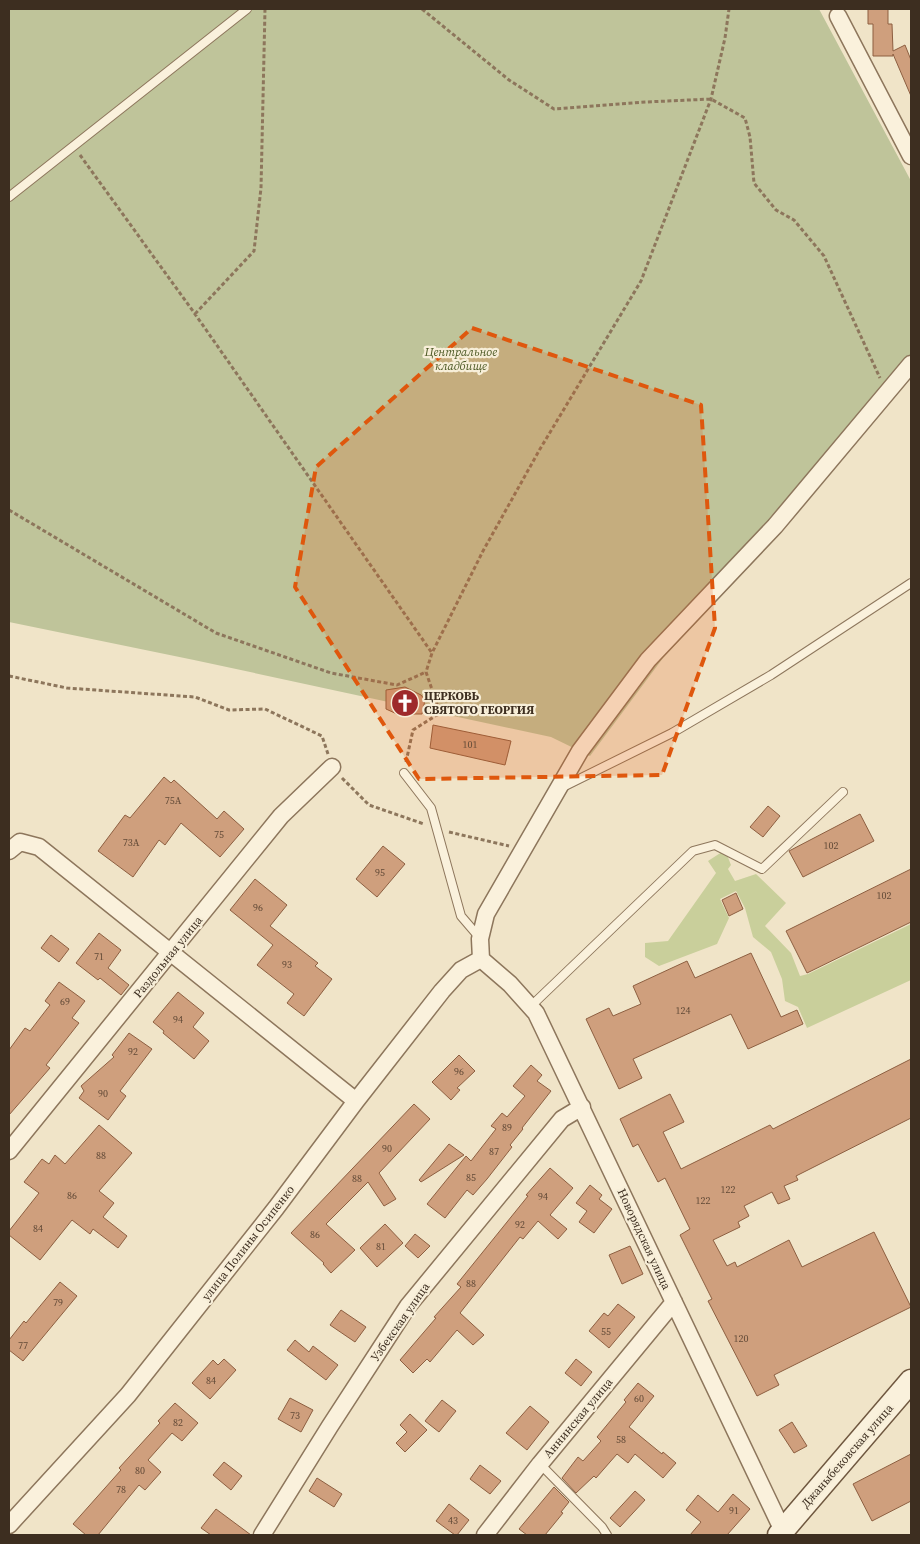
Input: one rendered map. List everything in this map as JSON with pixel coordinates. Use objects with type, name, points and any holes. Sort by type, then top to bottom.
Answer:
[{"type":"main road","name":"Джаныбековская улица","points":[[783,1534],[911,1382]]},
{"type":"street","points":[[838,16],[911,156]]},
{"type":"street","points":[[481,959],[480,939],[486,914],[580,751],[648,660],[774,526],[911,364]]},
{"type":"street","name":"Раздольная улица","points":[[9,1151],[172,953],[281,816],[332,767]]},
{"type":"street","points":[[14,847],[39,847],[356,1101]]},
{"type":"street","name":"Новорядская улица","points":[[481,959],[510,984],[536,1013],[783,1534]]},
{"type":"street","name":"улица Полины Осипенко","points":[[9,1525],[128,1395],[276,1208],[442,991],[461,970],[481,959]]},
{"type":"street","name":"Узбекская улица","points":[[262,1535],[408,1306],[562,1119],[582,1107]]},
{"type":"street","name":"Аннинская улица","points":[[485,1535],[540,1464],[674,1302]]},
{"type":"lane","points":[[9,197],[247,9]]},
{"type":"lane","points":[[558,789],[672,733],[771,676],[911,583]]},
{"type":"lane","points":[[404,773],[431,808],[461,916],[480,939]]},
{"type":"lane","points":[[530,1007],[693,851],[715,845],[762,869],[843,792]]},
{"type":"lane","points":[[540,1464],[602,1527],[607,1535]]},
{"type":"path","points":[[195,314],[254,251],[262,188],[265,9]]},
{"type":"path","points":[[422,9],[509,80],[554,109],[711,99],[745,118],[750,137],[754,183],[776,210],[794,220],[824,256],[884,387],[890,389]]},
{"type":"path","points":[[404,773],[413,730],[440,713],[426,672],[432,653],[483,551],[540,450],[641,280],[711,99],[725,38],[729,9]]},
{"type":"path","points":[[74,146],[195,314],[432,653]]},
{"type":"path","points":[[9,510],[216,632],[331,673],[396,685],[426,672]]},
{"type":"path","points":[[9,676],[67,688],[195,697],[229,710],[265,709],[322,736],[332,767],[369,805],[437,829],[524,849]]},
{"type":"highlighted area","points":[[472,328],[701,405],[715,628],[662,775],[419,779],[295,587],[316,467]]},
{"type":"green space","name":"Центральное кладбище","points":[[9,9],[819,9],[911,181],[911,355],[774,516],[776,538],[663,658],[590,756],[551,737],[9,622]]},
{"type":"green space","points":[[725,850],[731,865],[728,869],[735,881],[756,874],[786,903],[765,926],[791,953],[800,976],[808,974],[911,924],[911,980],[807,1028],[798,1007],[785,1001],[782,979],[771,952],[753,937],[745,908],[736,891],[720,899],[729,918],[717,944],[659,966],[645,957],[645,943],[668,941],[716,873],[708,861]]},
{"type":"building","points":[[868,9],[888,9],[888,24],[892,24],[893,51],[905,45],[911,60],[911,96],[893,54],[893,56],[873,56],[873,24],[868,24]]},
{"type":"building","name":"ЦЕРКОВЬ СВЯТОГО ГЕОРГИЯ","points":[[405,687],[421,695],[425,700],[422,714],[397,714],[386,709],[386,690]]},
{"type":"building","points":[[433,725],[511,741],[505,765],[430,748]]},
{"type":"building","points":[[164,777],[171,783],[174,780],[217,819],[224,811],[244,829],[220,857],[181,823],[165,845],[159,840],[133,877],[98,851],[125,815],[130,818]]},
{"type":"building","points":[[768,806],[780,816],[763,837],[750,827]]},
{"type":"building","points":[[860,814],[874,841],[803,877],[789,851]]},
{"type":"building","points":[[383,846],[405,864],[377,897],[356,879]]},
{"type":"building","points":[[911,869],[911,922],[807,973],[786,931]]},
{"type":"building","points":[[255,879],[287,905],[270,926],[318,963],[315,966],[332,979],[304,1016],[287,1003],[294,994],[257,965],[273,945],[230,910]]},
{"type":"building","points":[[736,893],[743,909],[729,916],[722,900]]},
{"type":"building","points":[[99,933],[121,950],[108,968],[129,985],[121,995],[100,978],[98,980],[76,963]]},
{"type":"building","points":[[51,935],[69,949],[59,962],[41,948]]},
{"type":"building","points":[[751,953],[781,1017],[797,1010],[803,1024],[748,1049],[731,1014],[633,1059],[642,1078],[619,1089],[586,1019],[609,1008],[613,1016],[641,1004],[633,986],[687,961],[695,978]]},
{"type":"building","points":[[59,982],[85,1001],[72,1018],[79,1023],[46,1065],[50,1068],[9,1115],[9,1050],[25,1028],[30,1031],[50,1005],[45,1001]]},
{"type":"building","points":[[178,992],[204,1013],[193,1027],[209,1041],[194,1059],[153,1022]]},
{"type":"building","points":[[129,1033],[152,1049],[120,1091],[126,1096],[108,1120],[79,1098],[84,1091],[81,1086],[114,1057],[112,1055]]},
{"type":"building","points":[[459,1055],[475,1071],[457,1088],[460,1090],[451,1100],[432,1082]]},
{"type":"building","points":[[911,1059],[911,1118],[796,1176],[798,1180],[784,1186],[790,1199],[778,1204],[772,1192],[744,1206],[749,1216],[738,1222],[740,1227],[713,1240],[727,1266],[735,1262],[737,1267],[789,1240],[802,1267],[874,1232],[911,1307],[774,1375],[779,1385],[757,1396],[708,1301],[712,1299],[680,1235],[690,1229],[665,1178],[658,1182],[638,1144],[633,1147],[620,1119],[670,1094],[684,1122],[663,1132],[681,1169],[770,1125],[773,1129]]},
{"type":"building","points":[[531,1065],[542,1075],[537,1081],[551,1091],[522,1128],[510,1145],[512,1147],[487,1179],[473,1195],[467,1190],[445,1218],[427,1204],[466,1156],[471,1161],[496,1129],[491,1126],[502,1113],[507,1117],[525,1096],[513,1086]]},
{"type":"building","points":[[414,1104],[430,1119],[379,1173],[396,1199],[384,1206],[368,1182],[326,1224],[355,1250],[331,1273],[324,1263],[291,1233]]},
{"type":"building","points":[[99,1125],[132,1153],[99,1191],[114,1203],[103,1217],[127,1236],[118,1248],[93,1229],[90,1234],[72,1220],[40,1260],[9,1235],[9,1231],[39,1193],[24,1182],[42,1159],[49,1164],[55,1155],[65,1164]]},
{"type":"building","points":[[449,1144],[464,1155],[421,1182],[419,1180]]},
{"type":"building","points":[[550,1168],[573,1188],[550,1215],[567,1229],[558,1239],[538,1221],[523,1239],[520,1237],[460,1313],[484,1335],[473,1345],[457,1330],[430,1362],[427,1359],[413,1373],[400,1360],[461,1287],[457,1284],[528,1196],[526,1195]]},
{"type":"building","points":[[590,1185],[602,1195],[599,1199],[612,1209],[594,1233],[579,1222],[587,1211],[576,1203]]},
{"type":"building","points":[[385,1224],[403,1243],[377,1267],[360,1248]]},
{"type":"building","points":[[415,1234],[430,1246],[418,1258],[405,1246]]},
{"type":"building","points":[[630,1246],[643,1274],[622,1284],[609,1255]]},
{"type":"building","points":[[60,1282],[77,1296],[23,1361],[9,1350],[9,1340],[24,1321],[26,1323]]},
{"type":"building","points":[[618,1304],[635,1317],[609,1348],[589,1331],[604,1313],[608,1316]]},
{"type":"building","points":[[341,1310],[366,1327],[355,1342],[330,1325]]},
{"type":"building","points":[[295,1340],[309,1352],[313,1346],[338,1365],[326,1380],[287,1350]]},
{"type":"building","points":[[224,1359],[236,1370],[210,1399],[192,1383],[213,1360],[218,1365]]},
{"type":"building","points":[[576,1359],[592,1372],[581,1386],[565,1373]]},
{"type":"building","points":[[638,1383],[654,1396],[629,1427],[676,1463],[663,1478],[635,1454],[628,1463],[617,1454],[596,1478],[594,1476],[576,1493],[562,1478],[578,1457],[583,1461],[601,1441],[597,1437],[626,1402],[624,1400]]},
{"type":"building","points":[[290,1398],[313,1410],[301,1432],[278,1419]]},
{"type":"building","points":[[442,1400],[456,1411],[439,1432],[425,1421]]},
{"type":"building","points":[[175,1403],[198,1423],[182,1441],[172,1433],[148,1460],[161,1472],[145,1490],[139,1485],[98,1535],[86,1535],[73,1524],[121,1470],[119,1468],[160,1423],[158,1421]]},
{"type":"building","points":[[530,1406],[549,1422],[527,1450],[506,1433]]},
{"type":"building","points":[[410,1414],[427,1430],[405,1452],[396,1443],[407,1432],[400,1425]]},
{"type":"building","points":[[792,1422],[807,1446],[794,1453],[779,1430]]},
{"type":"building","points":[[911,1454],[911,1501],[872,1521],[853,1484]]},
{"type":"building","points":[[224,1462],[242,1476],[231,1490],[213,1475]]},
{"type":"building","points":[[480,1465],[501,1481],[490,1494],[470,1479]]},
{"type":"building","points":[[317,1478],[342,1494],[334,1507],[309,1491]]},
{"type":"building","points":[[554,1487],[569,1502],[561,1512],[563,1513],[545,1535],[527,1535],[519,1529]]},
{"type":"building","points":[[635,1491],[645,1500],[620,1527],[610,1518]]},
{"type":"building","points":[[733,1494],[750,1509],[727,1535],[690,1535],[701,1522],[686,1510],[698,1495],[718,1512]]},
{"type":"building","points":[[449,1504],[469,1520],[457,1535],[436,1521]]},
{"type":"building","points":[[216,1509],[251,1535],[211,1535],[201,1528]]},
{"type":"place","name":"ЦЕРКОВЬ СВЯТОГО ГЕОРГИЯ","points":[[405,703]]}]
